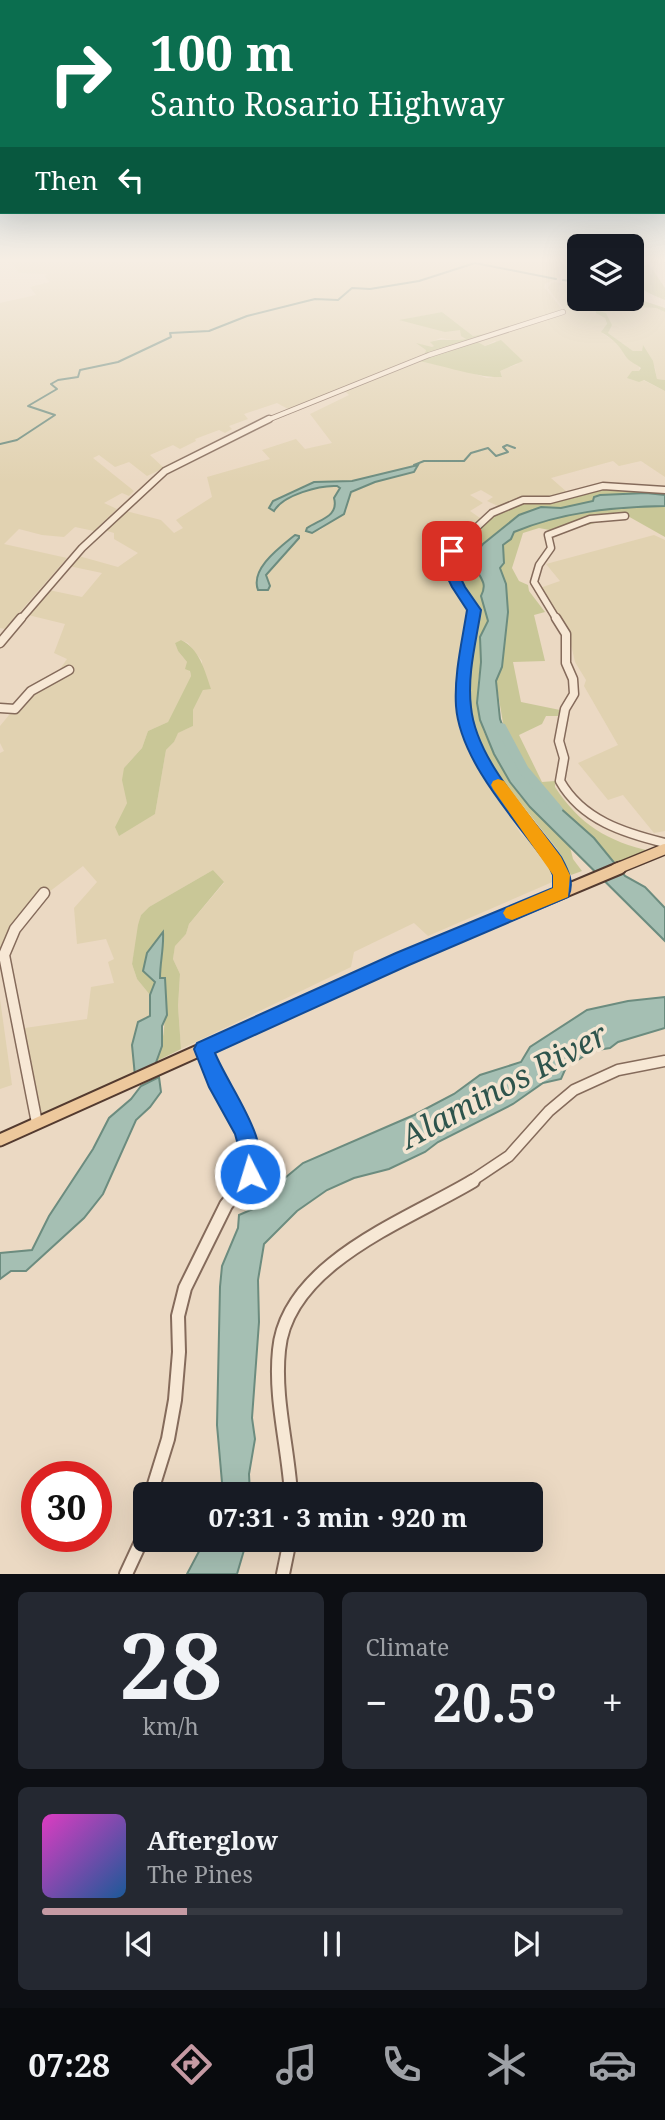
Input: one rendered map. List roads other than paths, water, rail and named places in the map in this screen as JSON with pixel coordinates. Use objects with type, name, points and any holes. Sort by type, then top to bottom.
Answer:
[{"type":"main road","points":[[0,1140],[402,959],[665,849]]},
{"type":"street","points":[[0,643],[82,548],[165,471],[260,423],[309,402],[429,355],[493,334]]},
{"type":"street","points":[[562,892],[562,875],[555,862],[483,764],[468,732],[463,707],[463,679],[474,610],[458,587],[447,559],[487,517],[523,500],[550,500],[603,486],[665,490]]},
{"type":"street","points":[[625,516],[582,521],[552,532],[548,535],[551,548],[539,565],[534,582],[566,634],[566,663],[573,679],[574,694],[565,709],[559,741],[564,758],[560,780],[564,788],[575,802],[596,819],[631,835],[665,843]]},
{"type":"street","points":[[0,708],[15,709],[31,691],[69,670]]},
{"type":"street","points":[[37,1123],[4,955],[15,929],[44,893]]},
{"type":"street","points":[[155,1482],[168,1439],[175,1400],[179,1352],[178,1316],[185,1288],[226,1205],[250,1174],[252,1165],[244,1130],[216,1080],[204,1049]]},
{"type":"street","points":[[291,1482],[279,1387],[279,1358],[288,1310],[309,1284],[338,1261],[494,1168],[574,1090],[587,1082],[624,1069],[665,1061]]},
{"type":"street","points":[[126,1574],[136,1552]]},
{"type":"street","points":[[283,1574],[288,1552]]},
{"type":"water","points":[[418,465],[414,472],[375,482],[351,492],[344,514],[312,533],[306,531],[307,528],[328,516],[334,509],[334,498],[340,488],[337,486],[302,492],[285,500],[274,511],[269,508],[273,501],[314,482],[352,481]]},
{"type":"water","points":[[600,495],[665,495],[665,506],[607,509],[569,515],[514,532],[511,539],[503,545],[504,563],[500,568],[506,584],[508,612],[502,667],[496,681],[500,719],[511,749],[531,782],[594,838],[625,876],[645,887],[665,908],[665,941],[530,807],[510,782],[494,754],[480,720],[477,703],[481,662],[480,637],[488,621],[481,596],[483,584],[475,567],[478,550],[519,515],[541,507],[561,508],[593,501],[594,497]]},
{"type":"water","points":[[295,535],[299,538],[266,575],[270,586],[268,590],[258,590],[258,574],[262,567]]},
{"type":"water","points":[[163,932],[160,978],[165,978],[167,1015],[162,1026],[162,1046],[154,1068],[135,1076],[132,1045],[138,1022],[150,1016],[150,995],[155,982],[143,971],[147,953]]},
{"type":"water","points":[[665,997],[665,1028],[618,1042],[610,1048],[591,1051],[575,1062],[568,1063],[561,1079],[543,1083],[513,1104],[438,1142],[425,1152],[389,1169],[354,1178],[327,1190],[297,1211],[264,1244],[258,1280],[259,1322],[252,1418],[255,1439],[249,1482],[222,1482],[217,1425],[220,1287],[222,1266],[238,1228],[239,1215],[253,1209],[262,1197],[303,1163],[414,1115],[454,1094],[480,1075],[521,1062],[530,1047],[587,1010],[628,1001]]},
{"type":"water","points":[[159,1077],[161,1092],[136,1120],[103,1194],[84,1218],[26,1271],[11,1271],[0,1279],[0,1253],[32,1250],[49,1216],[93,1149],[109,1118],[131,1099],[141,1086]]},
{"type":"water","points":[[199,1552],[243,1552],[237,1574],[187,1574]]},
{"type":"waterway","points":[[0,444],[17,440],[55,415],[28,406],[57,389],[51,384],[58,380],[78,377],[80,370],[118,362],[171,337],[170,334]]},
{"type":"waterway","points":[[414,465],[424,461],[464,461],[471,453],[488,448],[496,456],[508,452],[503,447],[507,445],[515,448]]},
{"type":"waterway","name":"Alaminos River","points":[[501,727],[524,770],[557,809]]}]
